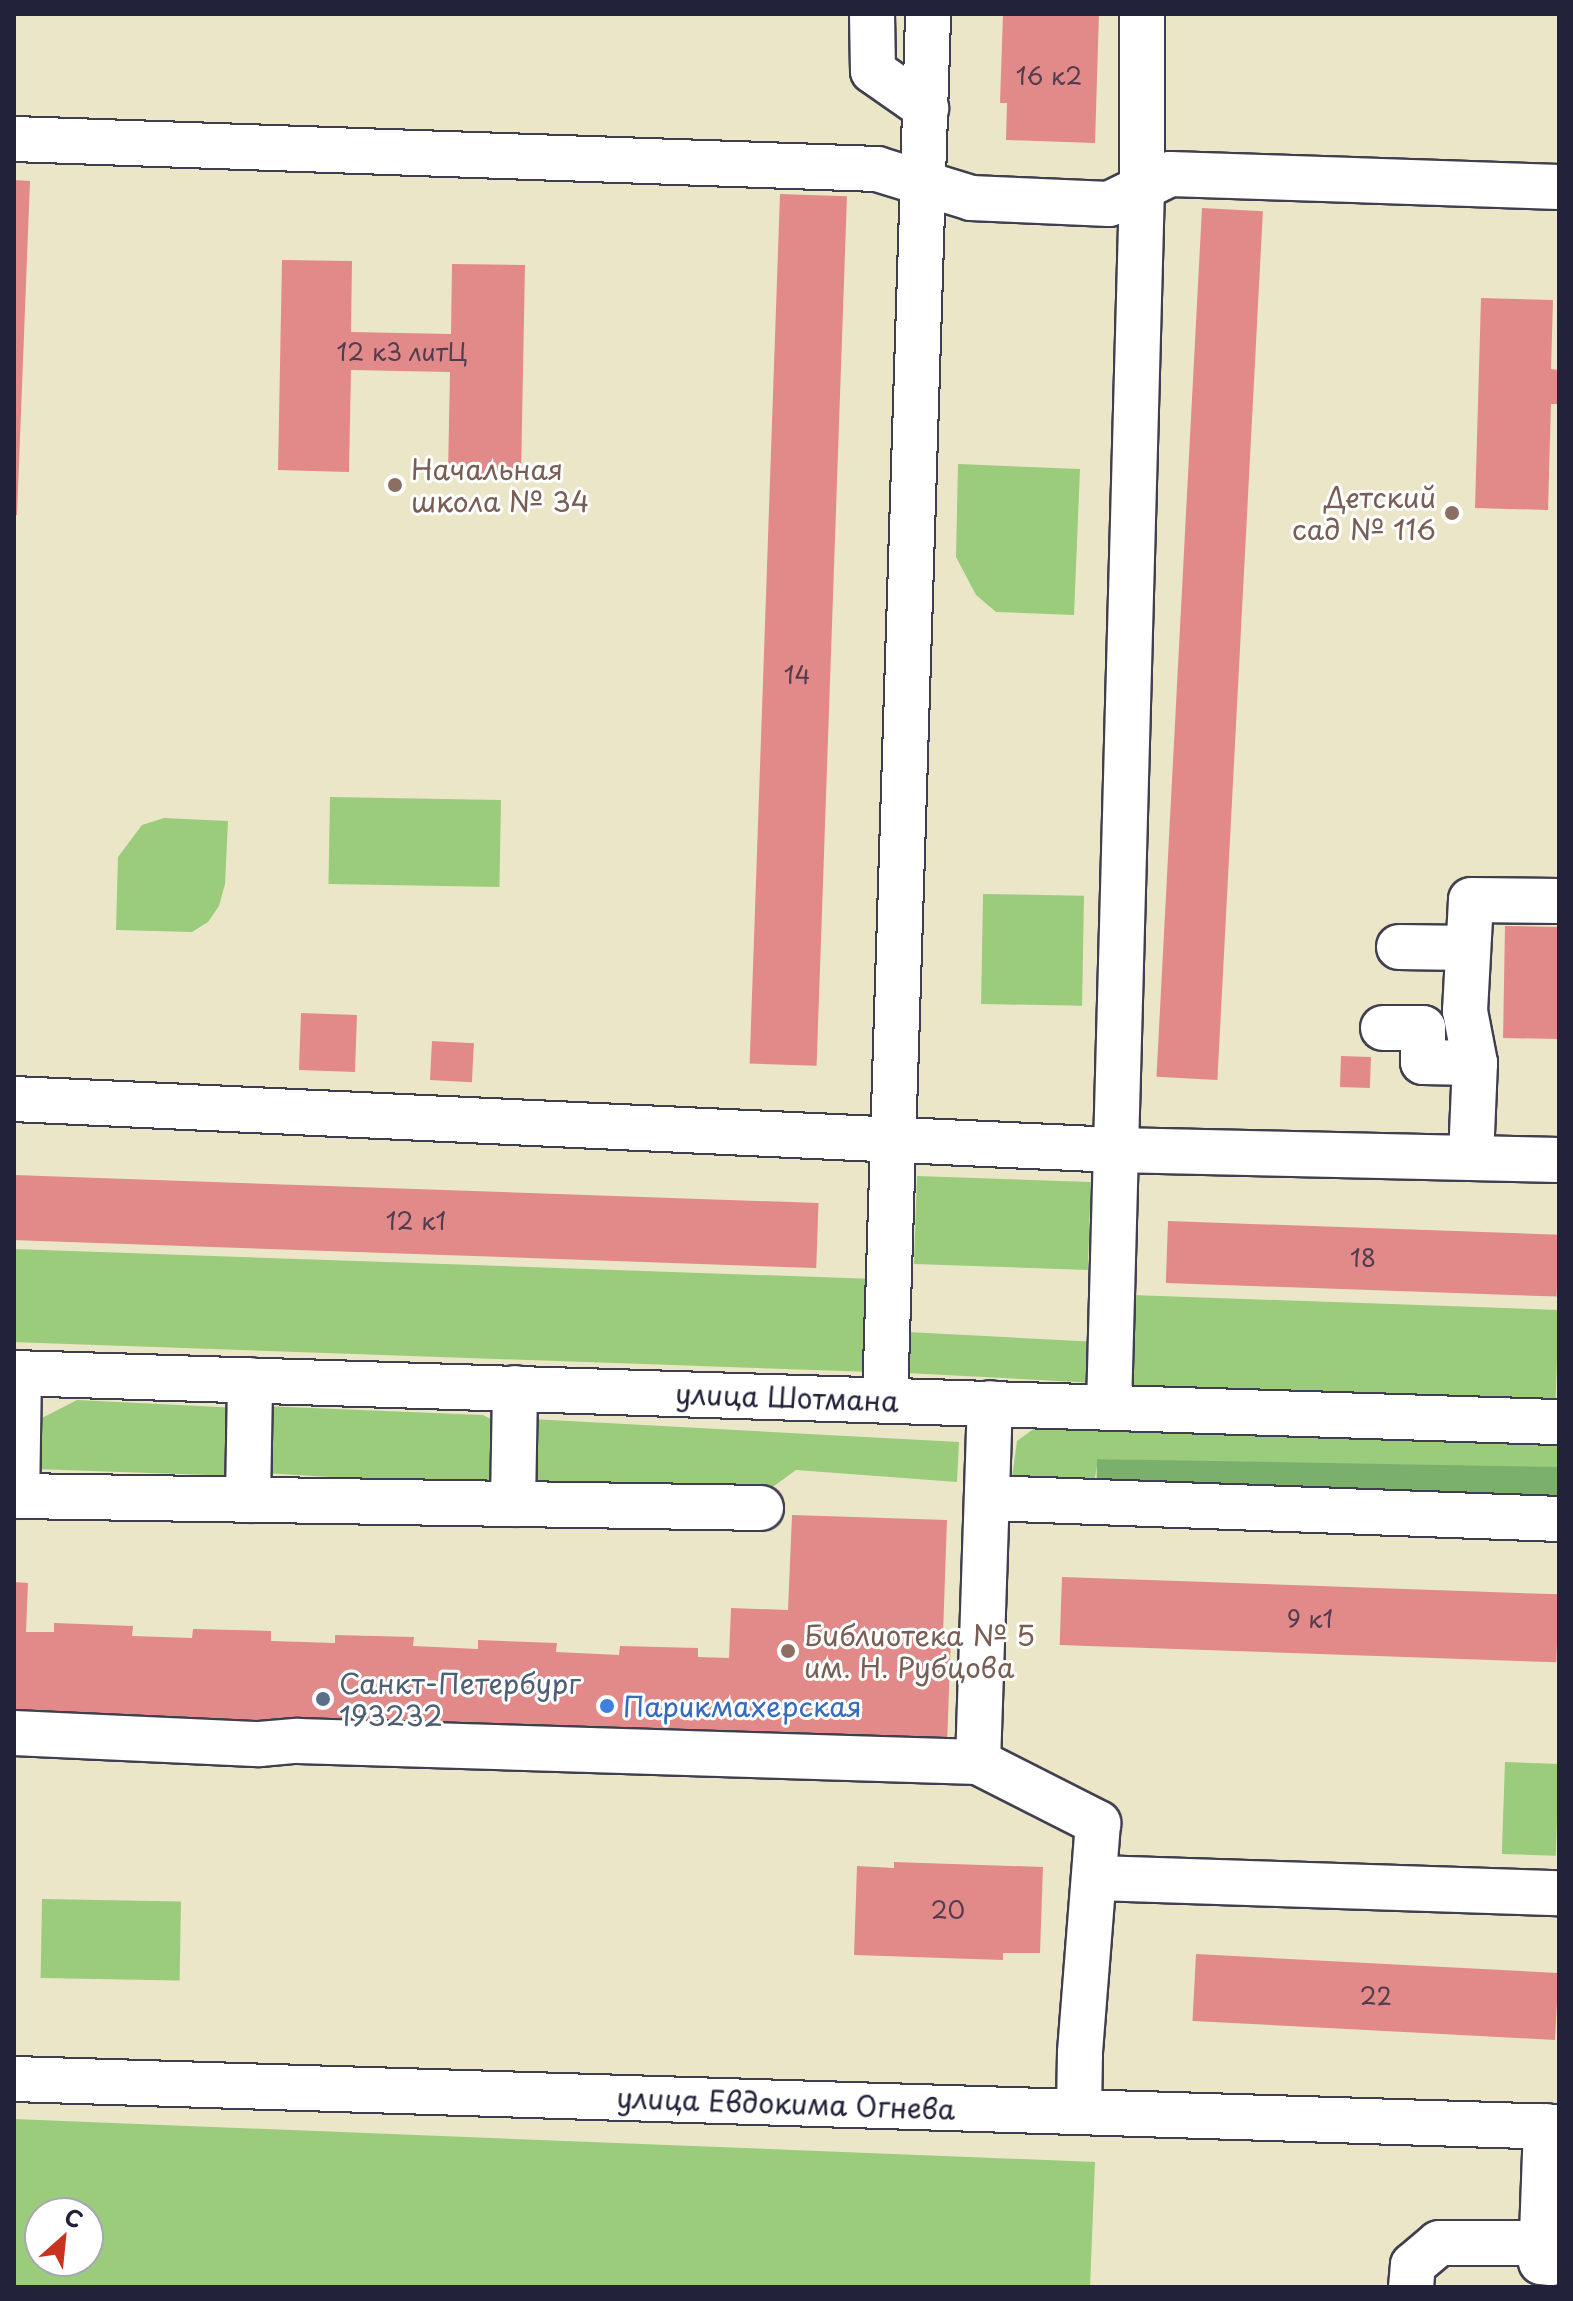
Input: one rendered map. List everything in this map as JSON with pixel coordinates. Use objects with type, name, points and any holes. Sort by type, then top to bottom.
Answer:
[{"type":"street","points":[[872,14],[873,71],[926,108]]},
{"type":"street","points":[[885,1400],[928,14]]},
{"type":"street","points":[[1109,1407],[1142,188],[1142,14]]},
{"type":"street","points":[[14,139],[877,169],[971,198],[1109,204],[1170,174],[1559,187]]},
{"type":"street","points":[[1471,1158],[1475,1063],[1465,1011],[1471,900],[1559,901]]},
{"type":"street","points":[[1399,947],[1468,948]]},
{"type":"street","points":[[1383,1028],[1423,1028],[1423,1062],[1475,1063]]},
{"type":"street","points":[[14,1099],[894,1137],[1115,1150],[1559,1160]]},
{"type":"street","points":[[16,1373],[17,1496],[761,1508]]},
{"type":"street","name":"улица Шотмана","points":[[16,1373],[1559,1422]]},
{"type":"street","points":[[248,1500],[250,1380]]},
{"type":"street","points":[[513,1504],[515,1388]]},
{"type":"street","points":[[978,1762],[990,1403]]},
{"type":"street","points":[[987,1498],[1559,1519]]},
{"type":"street","points":[[14,1733],[260,1744],[298,1741],[978,1762],[1098,1823],[1080,2053],[1079,2112]]},
{"type":"street","points":[[1096,1878],[1559,1893]]},
{"type":"street","name":"улица Евдокима Огнева","points":[[14,2079],[1553,2126]]},
{"type":"street","points":[[1411,2287],[1413,2265],[1439,2243],[1551,2253],[1553,2126]]},
{"type":"green space","points":[[958,464],[1080,469],[1074,615],[996,612],[976,595],[956,557]]},
{"type":"green space","points":[[330,797],[501,800],[499,887],[328,884]]},
{"type":"green space","points":[[164,818],[228,821],[225,884],[219,906],[208,922],[192,932],[116,930],[118,857],[142,825]]},
{"type":"green space","points":[[983,894],[1084,896],[1082,1006],[981,1004]]},
{"type":"green space","points":[[917,1176],[1091,1182],[1088,1270],[914,1264]]},
{"type":"green space","points":[[14,1249],[875,1279],[872,1372],[14,1342]]},
{"type":"green space","points":[[1132,1295],[1559,1310],[1556,1402],[1129,1387]]},
{"type":"green space","points":[[908,1332],[1093,1342],[1091,1383],[906,1373]]},
{"type":"green space","points":[[77,1400],[239,1408],[237,1476],[35,1469],[36,1421]]},
{"type":"green space","points":[[262,1406],[483,1415],[497,1422],[495,1487],[264,1473]]},
{"type":"green space","points":[[532,1419],[959,1442],[957,1482],[796,1470],[759,1497],[526,1484]]},
{"type":"green space","points":[[1035,1428],[1559,1446],[1559,1471],[1098,1459],[1093,1491],[1011,1485],[1017,1441]]},
{"type":"green space","points":[[1097,1459],[1559,1467],[1558,1499],[1096,1491]]},
{"type":"green space","points":[[1505,1762],[1559,1764],[1556,1856],[1502,1854]]},
{"type":"green space","points":[[42,1899],[181,1901],[180,1980],[41,1978]]},
{"type":"green space","points":[[14,2119],[1095,2162],[1090,2287],[14,2287]]},
{"type":"building","points":[[1003,14],[1099,14],[1095,143],[1006,140],[1007,103],[1000,103]]},
{"type":"building","points":[[14,180],[30,181],[17,515],[14,515]]},
{"type":"building","points":[[780,194],[847,196],[817,1066],[750,1063]]},
{"type":"building","points":[[1202,208],[1263,211],[1217,1080],[1156,1077]]},
{"type":"building","points":[[282,260],[352,261],[351,332],[451,334],[452,264],[525,265],[521,476],[448,475],[450,372],[351,370],[349,472],[278,470]]},
{"type":"building","points":[[1481,298],[1553,300],[1551,369],[1559,370],[1559,404],[1551,404],[1548,510],[1475,508]]},
{"type":"building","points":[[1505,926],[1559,927],[1557,1039],[1503,1038]]},
{"type":"building","points":[[301,1013],[357,1015],[355,1072],[299,1070]]},
{"type":"building","points":[[432,1041],[474,1043],[472,1082],[430,1080]]},
{"type":"building","points":[[1341,1056],[1371,1057],[1370,1088],[1340,1087]]},
{"type":"building","points":[[14,1175],[819,1203],[816,1268],[14,1240]]},
{"type":"building","points":[[1168,1221],[1559,1235],[1557,1297],[1166,1283]]},
{"type":"building","points":[[792,1515],[947,1520],[943,1634],[951,1634],[947,1746],[14,1711],[14,1582],[28,1583],[26,1632],[54,1632],[54,1623],[133,1626],[132,1636],[192,1638],[193,1629],[271,1631],[271,1641],[335,1643],[335,1635],[414,1637],[413,1646],[478,1649],[478,1640],[557,1643],[556,1652],[619,1655],[620,1646],[698,1648],[698,1657],[729,1658],[731,1608],[788,1610]]},
{"type":"building","points":[[1062,1577],[1559,1594],[1556,1662],[1060,1645]]},
{"type":"building","points":[[894,1862],[1043,1867],[1040,1953],[1003,1953],[1003,1960],[854,1955],[857,1866],[894,1868]]},
{"type":"building","points":[[1196,1954],[1559,1973],[1555,2040],[1192,2021]]},
{"type":"place","name":"Начальная школа № 34","points":[[395,485]]},
{"type":"place","name":"Детский сад № 116","points":[[1452,513]]},
{"type":"place","name":"Библиотека № 5 им. Н. Рубцова","points":[[788,1651]]},
{"type":"place","name":"Санкт-Петербург 193232","points":[[323,1699]]},
{"type":"place","name":"Парикмахерская","points":[[607,1706]]}]
